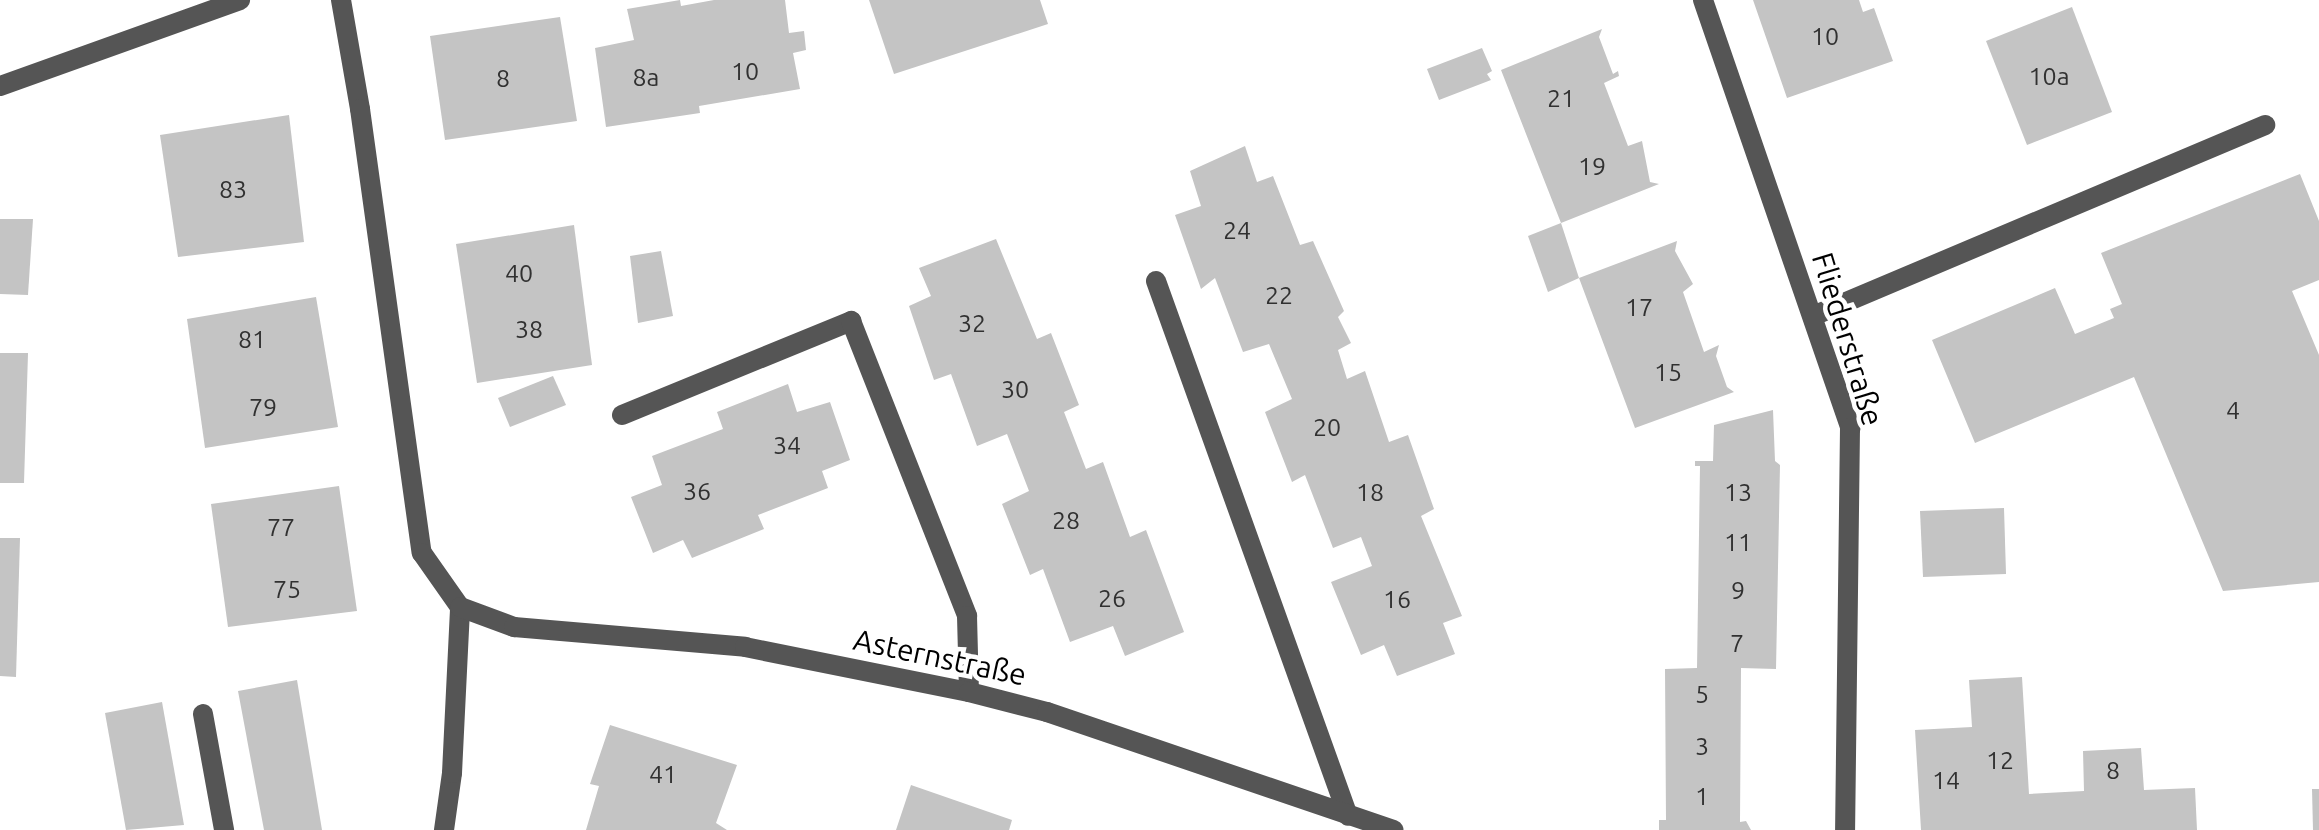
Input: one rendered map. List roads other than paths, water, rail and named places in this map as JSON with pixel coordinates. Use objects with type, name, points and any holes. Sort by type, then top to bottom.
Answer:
[{"type":"street","points":[[0,86],[240,0]]},
{"type":"street","points":[[340,0],[360,108],[422,553],[460,607],[444,830]]},
{"type":"street","name":"Fliederstraße","points":[[1703,0],[1850,428],[1846,830]]},
{"type":"street","points":[[1812,316],[2265,125]]},
{"type":"street","points":[[1156,281],[1348,816]]},
{"type":"street","points":[[622,415],[851,320],[967,616],[969,692]]},
{"type":"street","name":"Asternstraße","points":[[460,607],[514,627],[745,647],[969,692],[1048,712],[1393,830]]},
{"type":"street","points":[[203,714],[224,830]]}]
